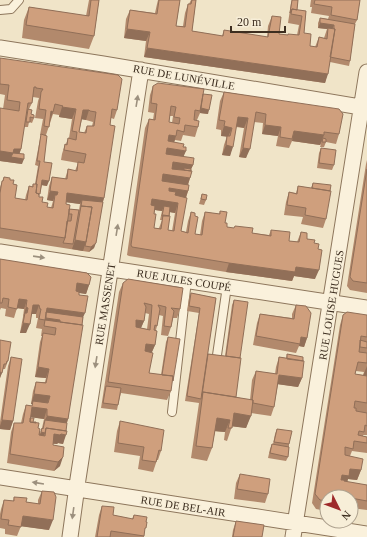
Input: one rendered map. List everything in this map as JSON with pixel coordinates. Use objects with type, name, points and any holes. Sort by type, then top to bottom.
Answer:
[{"type":"street","name":"RUE DE LUNÉVILLE","points":[[0,48],[142,70],[364,108]]},
{"type":"street","name":"RUE MASSENET","points":[[70,537],[142,70]]},
{"type":"street","name":"RUE LOUISE HUGUES","points":[[294,530],[364,108],[367,72]]},
{"type":"street","name":"RUE JULES COUPÉ","points":[[0,252],[367,308]]},
{"type":"street","name":"RUE DE BEL-AIR","points":[[0,477],[77,489],[294,530],[367,534]]},
{"type":"lane","points":[[0,10],[11,9],[19,0]]},
{"type":"lane","points":[[172,412],[187,280]]},
{"type":"lane","points":[[216,362],[226,286]]},
{"type":"building","points":[[91,0],[99,0],[94,36],[26,25],[29,7],[89,16]]},
{"type":"building","points":[[159,0],[180,0],[176,26],[185,27],[188,4],[191,4],[192,0],[196,0],[192,31],[223,36],[224,30],[268,37],[272,16],[281,17],[279,34],[299,35],[302,16],[291,14],[292,9],[306,11],[304,33],[311,34],[310,46],[317,47],[319,37],[327,39],[328,28],[335,29],[328,74],[147,48],[150,32],[127,29],[130,10],[157,14]]},
{"type":"building","points":[[292,0],[298,0],[297,10],[292,9],[290,13]]},
{"type":"building","points":[[315,0],[360,0],[357,20],[331,15],[332,7],[314,4]]},
{"type":"building","points":[[320,18],[355,24],[350,61],[330,57],[335,29],[334,25],[320,23]]},
{"type":"building","points":[[0,58],[118,75],[122,79],[117,110],[112,109],[110,125],[115,126],[104,198],[67,193],[66,204],[70,205],[65,238],[0,228],[0,193],[4,177],[14,180],[13,184],[17,185],[15,198],[27,200],[29,186],[33,187],[33,184],[37,184],[36,193],[39,197],[43,197],[42,202],[48,203],[47,207],[53,208],[55,195],[57,195],[58,192],[50,191],[52,177],[67,179],[68,169],[77,171],[78,162],[84,163],[86,154],[64,150],[65,144],[67,145],[68,138],[76,140],[77,132],[72,131],[76,109],[62,107],[63,106],[55,104],[53,112],[51,111],[49,127],[44,126],[46,110],[39,109],[41,92],[43,89],[34,87],[32,103],[28,103],[21,149],[14,149],[13,153],[0,151],[0,108],[19,111],[20,102],[7,100],[9,85],[0,84]],"holes":[[[83,110],[96,112],[94,126],[87,126],[86,133],[79,132]]]},
{"type":"building","points":[[158,83],[204,89],[200,111],[195,110],[194,120],[199,121],[198,127],[185,125],[184,132],[177,130],[176,136],[169,135],[168,141],[184,144],[183,147],[186,147],[186,151],[167,148],[166,154],[194,158],[193,165],[173,162],[172,169],[192,171],[190,178],[163,174],[162,181],[189,185],[188,191],[169,188],[169,191],[176,192],[175,195],[187,198],[181,231],[188,233],[191,212],[195,213],[195,216],[198,217],[195,234],[202,235],[205,212],[220,214],[220,211],[227,212],[225,223],[227,223],[227,227],[234,228],[235,226],[253,228],[252,233],[271,236],[271,230],[290,232],[289,241],[299,242],[301,232],[307,233],[307,239],[315,240],[314,243],[319,244],[318,249],[322,250],[319,270],[296,267],[295,272],[132,247],[131,245],[149,119],[155,120],[157,104],[151,103],[153,86]],"holes":[[[171,106],[176,107],[174,117],[180,118],[179,124],[169,122]],[[152,199],[178,203],[174,231],[168,230],[170,216],[163,215],[161,229],[154,228],[156,214],[154,214],[155,206],[151,205]]]},
{"type":"building","points":[[224,92],[339,109],[343,114],[339,134],[324,132],[324,135],[294,131],[292,139],[280,137],[281,127],[265,125],[266,114],[256,112],[250,149],[243,148],[248,118],[238,117],[233,147],[226,145],[227,136],[230,136],[232,128],[224,126],[225,121],[219,120]]},
{"type":"building","points":[[203,94],[212,95],[209,110],[201,108]]},
{"type":"building","points":[[28,109],[32,110],[31,114],[34,115],[34,118],[30,117],[30,122],[26,122]]},
{"type":"building","points":[[41,134],[47,136],[44,162],[52,163],[49,181],[42,180],[40,194],[36,193],[36,184],[40,161],[37,161]]},
{"type":"building","points":[[323,138],[326,139],[326,142],[322,142]]},
{"type":"building","points":[[321,148],[336,150],[334,165],[319,163]]},
{"type":"building","points":[[13,153],[24,154],[24,159],[11,157]]},
{"type":"building","points":[[184,168],[191,169],[191,171],[184,170]]},
{"type":"building","points":[[367,169],[367,283],[353,281],[350,277]]},
{"type":"building","points":[[313,183],[331,185],[330,191],[312,188]]},
{"type":"building","points":[[298,186],[331,191],[326,219],[305,215],[306,208],[287,205],[289,192],[297,194]]},
{"type":"building","points":[[202,194],[207,195],[206,200],[201,199]]},
{"type":"building","points":[[82,200],[103,202],[96,243],[91,247],[85,246],[92,207],[81,206]]},
{"type":"building","points":[[81,206],[92,207],[86,242],[75,240]]},
{"type":"building","points":[[164,206],[170,207],[169,216],[162,216]]},
{"type":"building","points":[[69,209],[79,210],[73,244],[63,243],[67,221],[71,221],[72,214],[69,214]]},
{"type":"building","points":[[0,259],[87,273],[91,277],[89,285],[77,283],[76,291],[79,292],[79,295],[88,296],[85,313],[47,308],[45,320],[39,319],[41,309],[39,305],[33,305],[30,324],[23,323],[25,313],[27,313],[28,308],[26,307],[27,300],[19,299],[17,309],[8,307],[9,299],[3,298],[2,303],[0,303]]},
{"type":"building","points":[[128,279],[183,288],[180,309],[171,308],[174,311],[171,327],[164,326],[166,307],[158,305],[160,309],[157,326],[155,325],[154,330],[157,331],[155,345],[146,344],[145,351],[153,353],[149,373],[173,376],[171,391],[108,382],[123,283]],"holes":[[[144,303],[152,305],[150,330],[136,327],[136,320],[144,321],[146,307]]]},
{"type":"building","points":[[191,293],[216,298],[201,399],[187,396],[200,308],[189,306]]},
{"type":"building","points":[[234,300],[248,302],[240,358],[226,356]]},
{"type":"building","points":[[296,305],[306,306],[311,313],[307,338],[301,337],[300,344],[256,336],[260,314],[294,319]]},
{"type":"building","points":[[46,312],[83,317],[82,325],[60,322],[60,320],[46,318]]},
{"type":"building","points":[[347,312],[367,315],[367,337],[361,336],[359,352],[367,353],[367,363],[358,362],[355,374],[367,376],[367,403],[355,401],[354,408],[356,408],[356,411],[367,413],[367,426],[365,425],[364,432],[359,431],[358,435],[367,437],[367,443],[354,441],[353,449],[345,447],[345,455],[363,459],[361,470],[350,469],[349,476],[342,475],[341,480],[367,485],[367,501],[359,500],[359,489],[319,489],[319,499],[315,494],[343,315]]},
{"type":"building","points":[[45,320],[83,325],[68,419],[47,416],[47,409],[32,407],[30,422],[39,423],[39,435],[45,436],[46,428],[67,431],[66,435],[54,434],[53,445],[64,447],[63,457],[58,462],[10,454],[14,423],[23,423],[26,405],[32,406],[33,401],[48,403],[50,396],[34,394],[36,382],[46,383],[49,369],[38,367],[43,333],[55,335],[56,328],[44,326]]},
{"type":"building","points":[[168,337],[180,339],[173,381],[173,376],[162,375]]},
{"type":"building","points":[[0,340],[11,342],[8,361],[4,364],[2,373],[0,372]]},
{"type":"building","points":[[360,340],[367,342],[367,348],[360,347]]},
{"type":"building","points":[[208,354],[241,358],[236,397],[203,392],[202,395]]},
{"type":"building","points":[[287,354],[303,357],[303,361],[287,359]]},
{"type":"building","points":[[11,357],[22,359],[13,421],[2,420]]},
{"type":"building","points":[[279,357],[304,361],[302,378],[279,375],[274,407],[253,403],[252,400],[256,371],[277,374]]},
{"type":"building","points":[[106,386],[121,388],[118,405],[103,403]]},
{"type":"building","points":[[203,392],[253,400],[251,416],[234,413],[232,428],[228,428],[230,420],[217,418],[212,448],[196,446]]},
{"type":"building","points":[[30,418],[34,418],[33,422],[36,423],[30,422]]},
{"type":"building","points":[[45,420],[67,423],[66,431],[46,428],[45,433],[41,432]]},
{"type":"building","points":[[120,421],[164,430],[161,451],[159,450],[156,462],[142,460],[144,447],[118,443]]},
{"type":"building","points":[[277,429],[292,431],[289,444],[274,442]]},
{"type":"building","points":[[272,444],[289,447],[288,457],[270,453]]},
{"type":"building","points":[[240,474],[270,479],[268,494],[237,489]]},
{"type":"building","points":[[42,491],[54,492],[56,497],[53,520],[23,516],[21,527],[8,525],[9,520],[1,519],[4,500],[14,501],[14,497],[27,498],[26,502],[40,504]]},
{"type":"building","points":[[102,506],[114,507],[113,515],[133,519],[134,515],[147,517],[144,536],[111,531],[110,537],[97,537]]},
{"type":"building","points":[[236,521],[264,525],[262,537],[233,537]]}]
